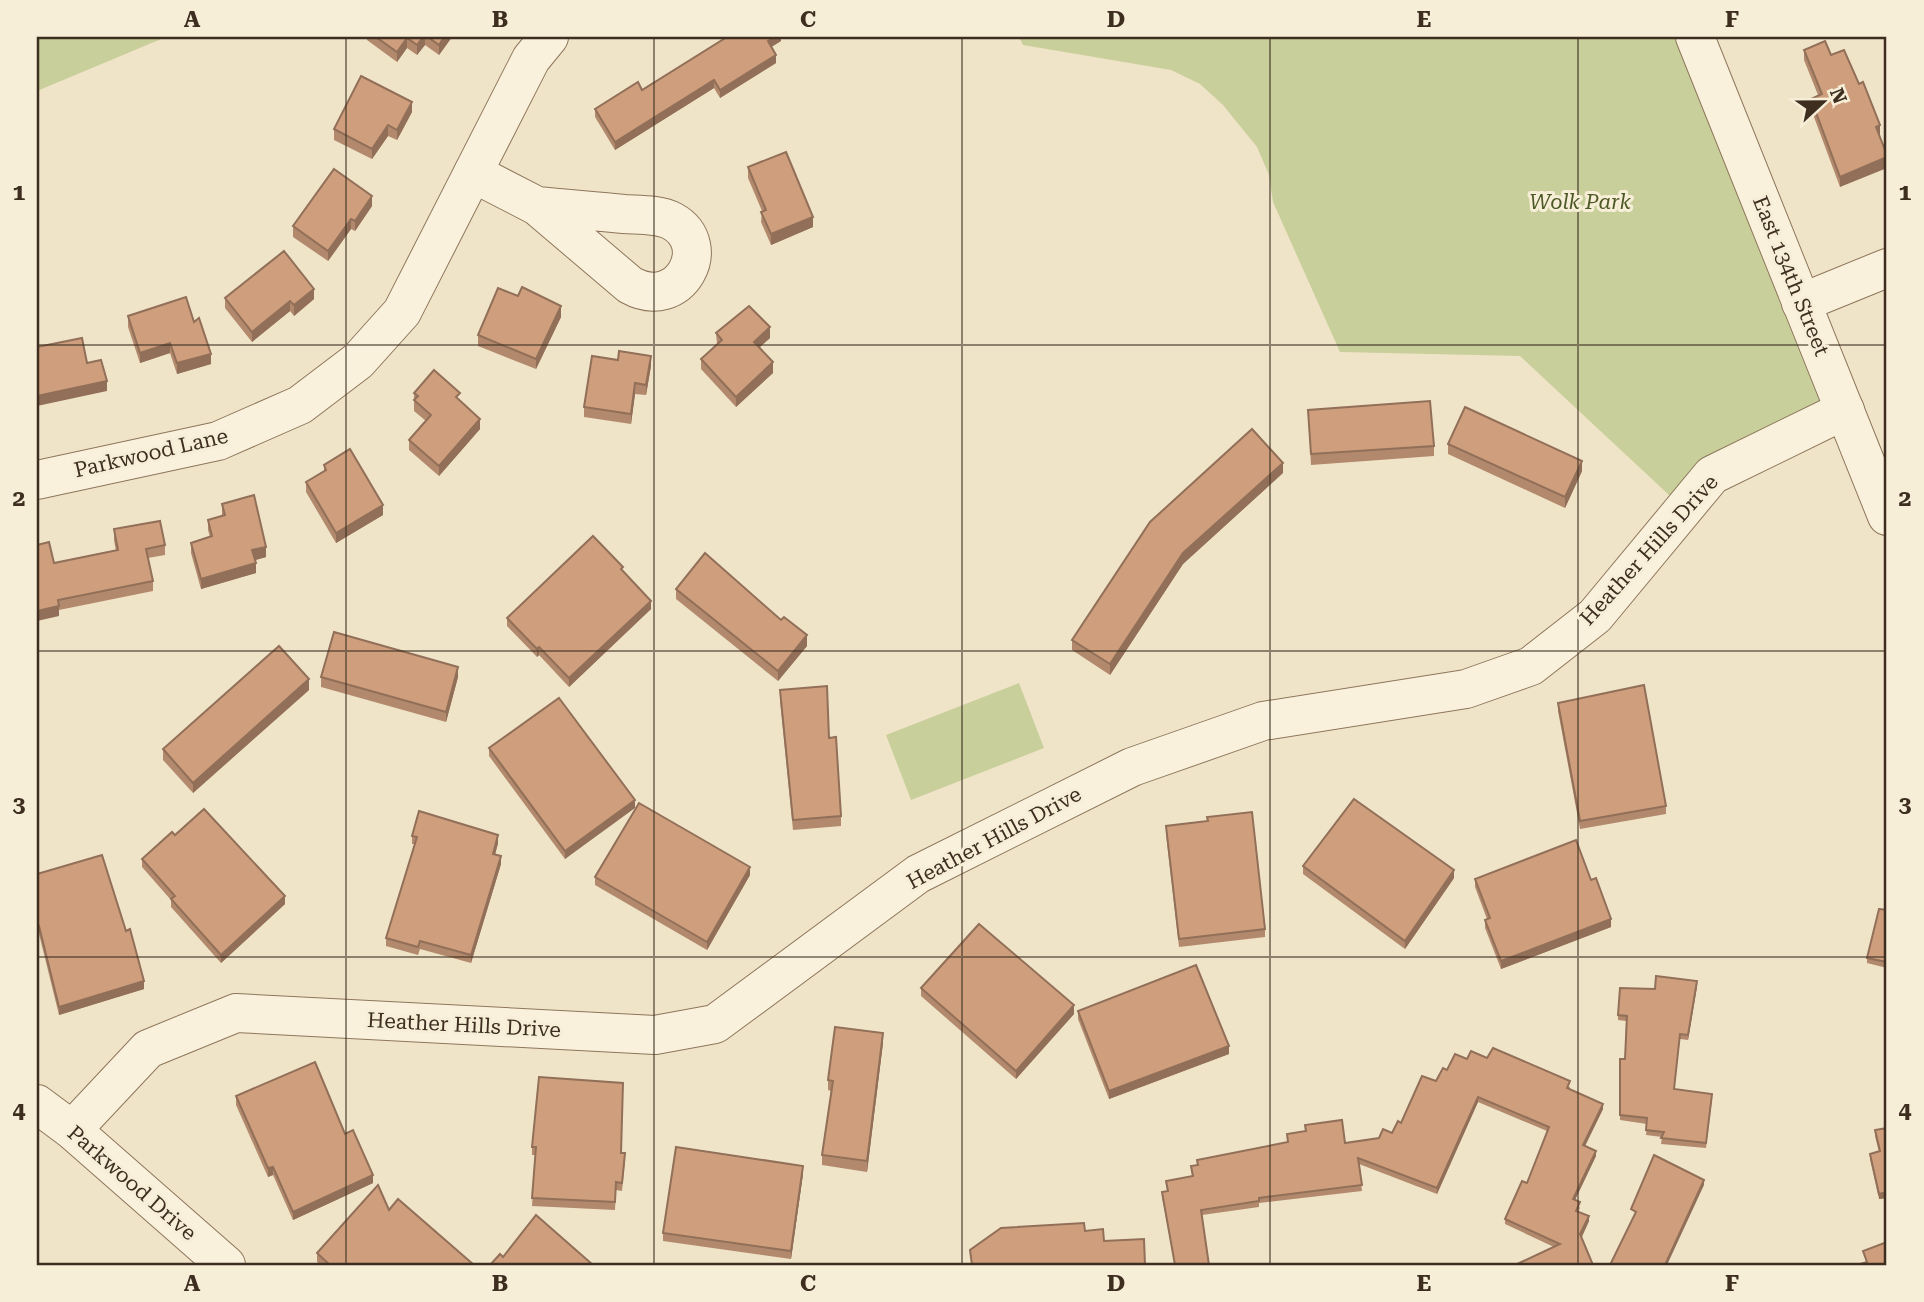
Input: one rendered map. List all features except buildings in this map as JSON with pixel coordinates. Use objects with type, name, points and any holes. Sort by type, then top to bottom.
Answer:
[{"type":"street","name":"Parkwood Lane","points":[[37,480],[218,440],[300,405],[358,362],[401,312],[531,59],[548,37]]},
{"type":"street","name":"East 134th Street","points":[[1695,37],[1887,516]]},
{"type":"street","points":[[473,173],[537,206]]},
{"type":"street","points":[[1801,303],[1887,268]]},
{"type":"street","name":"Heather Hills Drive","points":[[72,1130],[148,1049],[236,1013],[655,1035],[715,1024],[918,874],[1132,767],[1263,721],[1466,689],[1531,666],[1595,616],[1712,475],[1845,410]]},
{"type":"street","name":"Parkwood Drive","points":[[37,1104],[72,1130],[226,1265]]},
{"type":"green space","points":[[37,37],[166,37],[37,91]]},
{"type":"green space","name":"Wolk Park","points":[[1019,37],[1695,37],[1845,410],[1684,509],[1520,356],[1340,352],[1273,202],[1269,175],[1257,147],[1223,105],[1200,84],[1171,70],[1023,45]]},
{"type":"green space","points":[[1019,683],[1044,748],[911,800],[886,735]]}]
